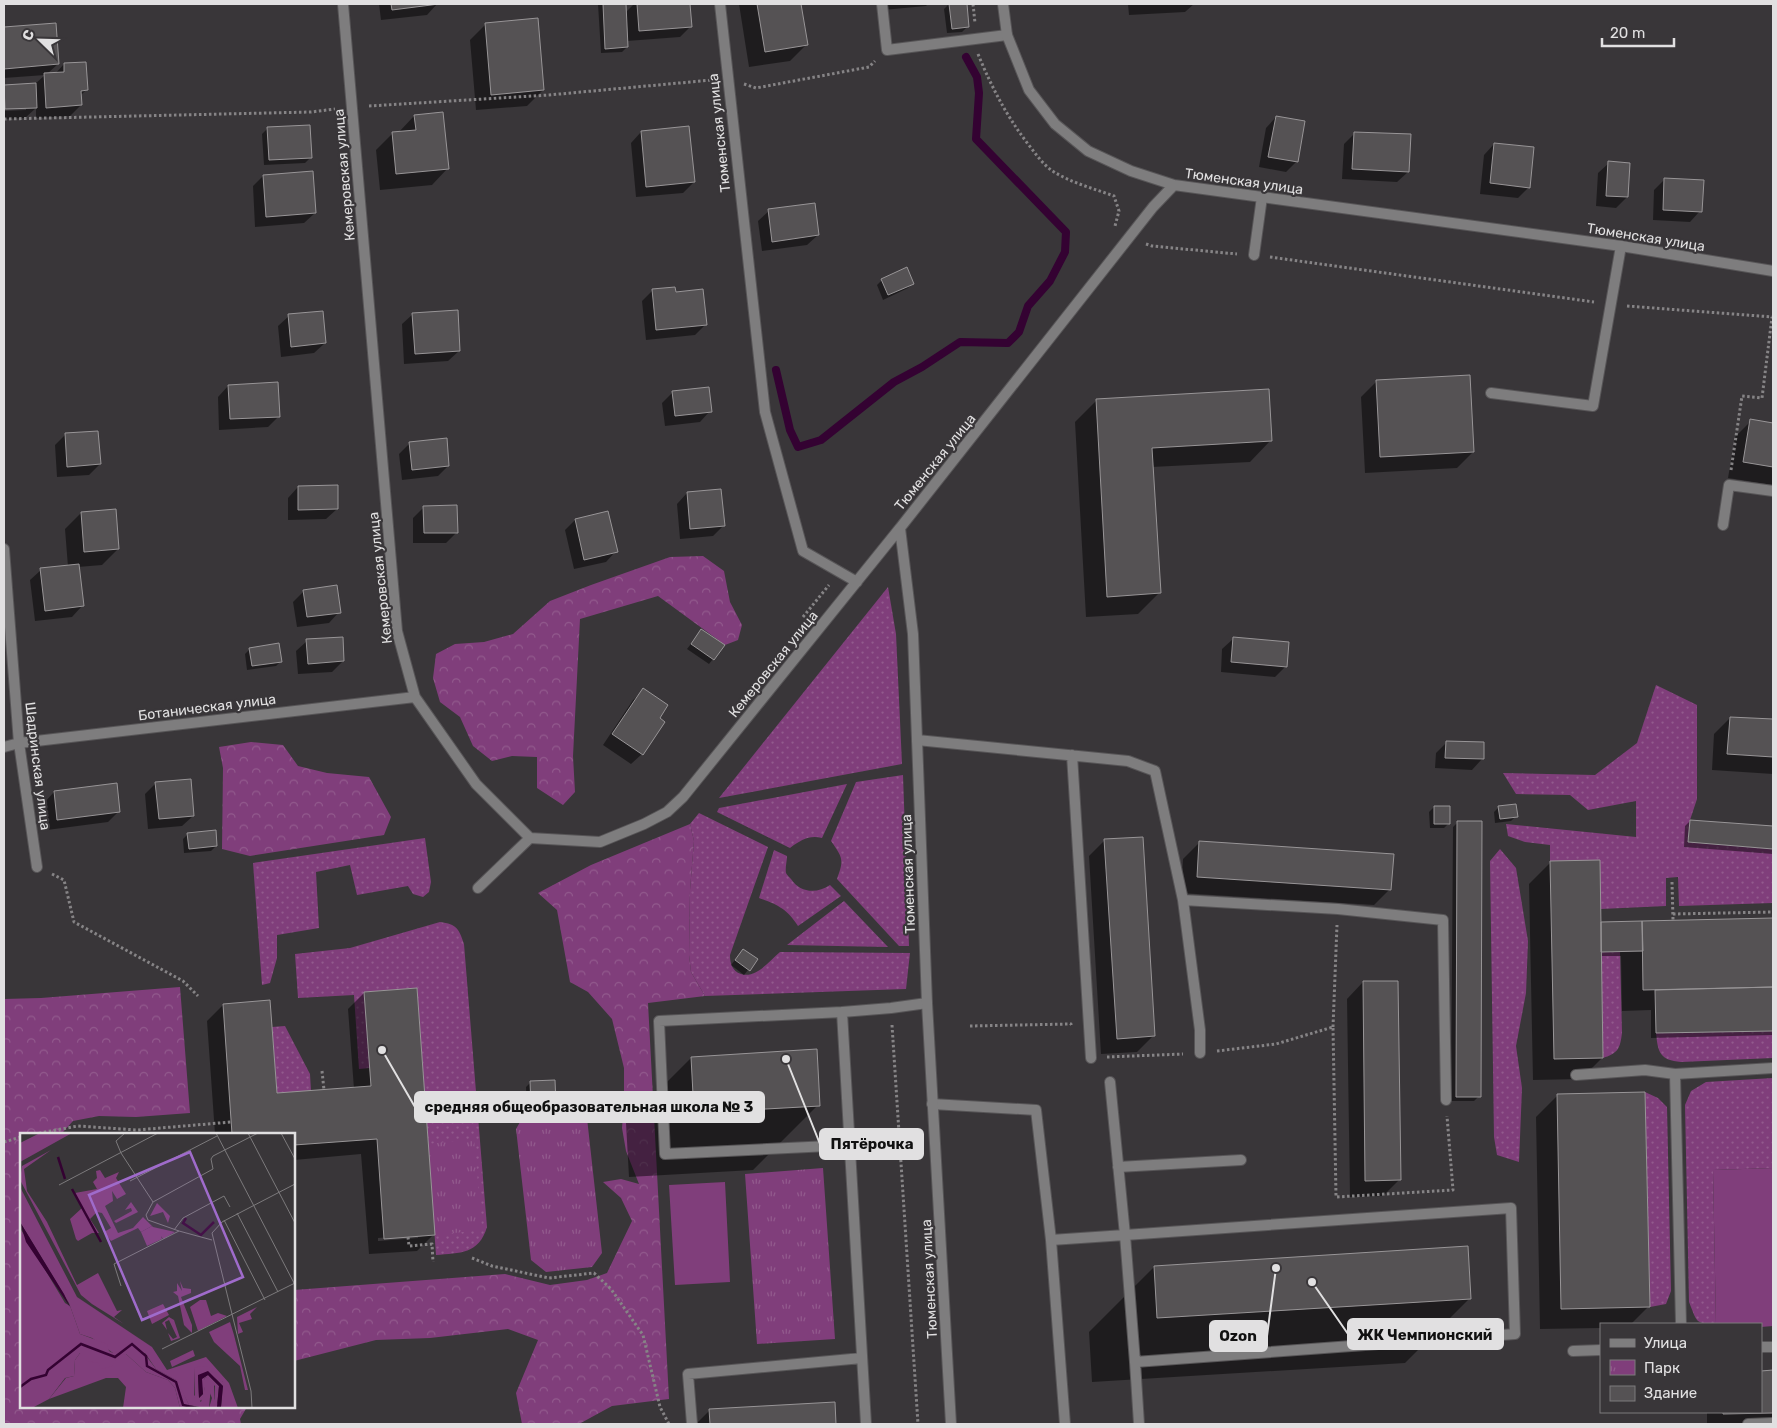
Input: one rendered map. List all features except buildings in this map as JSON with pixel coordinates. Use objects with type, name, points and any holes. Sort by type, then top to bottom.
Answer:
[{"type":"street","name":"Кемеровская улица","points":[[342,4],[397,631],[415,697],[476,784],[530,838],[600,842],[644,824],[667,812],[684,797],[900,528]]},
{"type":"street","name":"Тюменская улица","points":[[720,4],[765,412],[804,551],[857,582]]},
{"type":"street","points":[[882,4],[886,50],[1007,35]]},
{"type":"street","points":[[1003,4],[1007,35],[1029,90],[1055,124],[1088,151],[1131,171],[1174,185]]},
{"type":"street","name":"Тюменская улица","points":[[951,1424],[927,1003],[913,634],[900,528],[1153,207],[1174,185],[1621,246],[1773,271]]},
{"type":"street","points":[[1254,255],[1262,197]]},
{"type":"street","points":[[1491,393],[1593,406],[1621,246]]},
{"type":"street","points":[[1723,525],[1729,485],[1773,491]]},
{"type":"street","name":"Шадринская улица","points":[[4,549],[7,630],[19,743],[37,868]]},
{"type":"street","name":"Ботаническая улица","points":[[4,747],[19,743],[415,697]]},
{"type":"street","points":[[917,740],[1128,761],[1155,771],[1183,900],[1200,1030],[1200,1053]]},
{"type":"street","points":[[1072,755],[1091,1058]]},
{"type":"street","points":[[478,888],[530,838]]},
{"type":"street","points":[[1183,900],[1338,909],[1443,920],[1446,1100]]},
{"type":"street","points":[[850,1145],[665,1154],[659,1021],[842,1012],[927,1003]]},
{"type":"street","points":[[842,1012],[866,1424]]},
{"type":"street","points":[[1576,1075],[1645,1070],[1675,1074],[1773,1068]]},
{"type":"street","points":[[1675,1074],[1681,1323]]},
{"type":"street","points":[[1110,1082],[1125,1235],[1139,1424]]},
{"type":"street","points":[[932,1104],[1036,1110],[1052,1240],[1065,1424]]},
{"type":"street","points":[[1118,1167],[1241,1160]]},
{"type":"street","points":[[1052,1240],[1510,1208],[1515,1334],[1135,1362]]},
{"type":"street","points":[[1573,1351],[1600,1350]]},
{"type":"street","points":[[692,1424],[688,1374],[862,1358]]},
{"type":"street","points":[[1748,1424],[1773,1424]]},
{"type":"path","points":[[973,4],[977,51],[992,88],[1017,130],[1039,158],[1054,171],[1070,180],[1114,196],[1119,211],[1113,231],[1130,238],[1152,246],[1254,255],[1611,304],[1773,317],[1762,398],[1742,396],[1729,485]]},
{"type":"path","points":[[4,119],[311,112],[352,107],[549,95],[727,78],[756,88],[869,67],[886,50]]},
{"type":"path","points":[[798,624],[840,572]]},
{"type":"path","points":[[37,868],[64,880],[74,922],[183,980],[198,996]]},
{"type":"path","points":[[1672,882],[1673,920]]},
{"type":"path","points":[[1338,909],[1333,1027],[1336,1197],[1453,1190],[1446,1100]]},
{"type":"path","points":[[1673,914],[1773,912]]},
{"type":"path","points":[[970,1026],[1070,1024],[1076,1033]]},
{"type":"path","points":[[1091,1058],[1200,1053],[1276,1044],[1333,1027]]},
{"type":"path","points":[[322,1071],[324,1090]]},
{"type":"path","points":[[40,1133],[78,1126],[137,1130],[231,1122]]},
{"type":"path","points":[[4,1142],[20,1136]]},
{"type":"path","points":[[408,1237],[409,1246],[432,1244],[433,1262]]},
{"type":"path","points":[[472,1258],[492,1266],[549,1278],[594,1273],[611,1289],[643,1335],[660,1407],[669,1424]]},
{"type":"green space","points":[[703,556],[724,571],[730,602],[742,625],[738,640],[725,645],[658,596],[580,619],[573,756],[575,792],[563,805],[537,788],[537,757],[512,756],[492,761],[473,746],[460,717],[440,702],[433,678],[436,654],[455,644],[484,642],[513,634],[550,601],[591,585],[670,557]]},
{"type":"green space","points":[[888,587],[896,634],[902,764],[719,798]]},
{"type":"green space","points":[[1656,685],[1697,705],[1697,799],[1690,820],[1688,842],[1773,849],[1773,903],[1679,906],[1678,877],[1666,878],[1666,906],[1601,909],[1550,861],[1550,845],[1525,842],[1508,836],[1506,824],[1636,837],[1636,801],[1588,810],[1570,795],[1516,794],[1503,773],[1595,775],[1637,743]]},
{"type":"green space","points":[[251,742],[283,745],[298,766],[327,773],[369,777],[391,817],[384,835],[250,856],[222,849],[223,768],[219,747]]},
{"type":"green space","points":[[903,775],[909,946],[899,946],[837,879],[841,867],[841,859],[831,841],[856,782]]},
{"type":"green space","points":[[847,784],[822,838],[813,837],[805,839],[790,848],[717,812],[719,808]]},
{"type":"green space","points":[[699,813],[768,847],[730,955],[731,964],[735,971],[747,975],[757,972],[780,952],[910,953],[906,989],[705,996],[691,972],[689,955],[690,890],[694,841],[690,824]]},
{"type":"green space","points":[[690,824],[694,841],[690,890],[689,955],[691,972],[705,996],[648,1003],[669,1399],[612,1406],[579,1424],[522,1424],[516,1393],[538,1340],[508,1329],[430,1338],[376,1340],[295,1361],[295,1290],[505,1274],[550,1285],[587,1280],[607,1273],[632,1221],[621,1198],[603,1182],[621,1179],[639,1184],[626,1151],[622,1128],[624,1068],[612,1019],[588,992],[570,982],[557,910],[538,893],[591,865]]},
{"type":"green space","points":[[425,838],[431,882],[429,892],[423,897],[413,894],[408,886],[357,895],[350,865],[316,872],[319,928],[277,935],[277,958],[270,983],[262,985],[253,863]]},
{"type":"green space","points":[[1500,849],[1516,868],[1528,941],[1526,993],[1516,1046],[1522,1088],[1519,1162],[1497,1155],[1494,1137],[1490,861]]},
{"type":"green space","points":[[774,850],[787,856],[786,873],[799,887],[814,891],[830,885],[841,896],[798,926],[790,915],[781,908],[759,898]]},
{"type":"green space","points":[[844,901],[888,947],[787,945]]},
{"type":"green space","points":[[440,922],[454,926],[461,935],[464,944],[487,1227],[483,1236],[474,1247],[453,1254],[436,1255],[417,988],[364,992],[370,1068],[359,1069],[354,995],[298,998],[295,954],[350,948]]},
{"type":"green space","points":[[1601,952],[1620,952],[1622,1033],[1617,1050],[1603,1058]]},
{"type":"green space","points":[[180,987],[190,1113],[136,1117],[99,1116],[73,1121],[64,1133],[20,1133],[20,1408],[246,1408],[240,1419],[241,1424],[4,1424],[4,999],[41,998]]},
{"type":"green space","points":[[285,1026],[310,1074],[311,1091],[277,1093],[272,1027]]},
{"type":"green space","points":[[1773,1031],[1773,1058],[1681,1062],[1664,1057],[1661,1054],[1656,1033]]},
{"type":"green space","points":[[1773,1078],[1773,1168],[1713,1170],[1716,1323],[1704,1323],[1697,1320],[1689,1302],[1685,1105],[1691,1091],[1706,1082]]},
{"type":"green space","points":[[1645,1092],[1658,1098],[1667,1107],[1671,1291],[1666,1304],[1650,1307]]},
{"type":"green space","points":[[572,1109],[587,1118],[602,1253],[592,1267],[546,1272],[531,1260],[516,1129],[524,1115]]},
{"type":"green space","points":[[474,1139],[482,1230],[435,1235],[428,1144]]},
{"type":"green space","points":[[823,1168],[835,1339],[757,1344],[745,1174]]},
{"type":"green space","points":[[1773,1168],[1773,1326],[1762,1327],[1762,1323],[1716,1323],[1713,1170]]},
{"type":"green space","points":[[725,1182],[730,1282],[675,1285],[669,1185]]},
{"type":"waterway","points":[[776,370],[790,430],[798,447],[821,440],[894,382],[922,367],[960,342],[1008,343],[1019,332],[1028,306],[1050,281],[1065,252],[1066,232],[976,139],[979,93],[977,77],[966,57]]},
{"type":"place","name":"средняя общеобразовательная школа № 3","points":[[382,1050]]},
{"type":"place","name":"Пятёрочка","points":[[786,1059]]},
{"type":"place","name":"Ozon","points":[[1276,1268]]},
{"type":"place","name":"ЖК Чемпионский","points":[[1312,1282]]}]
